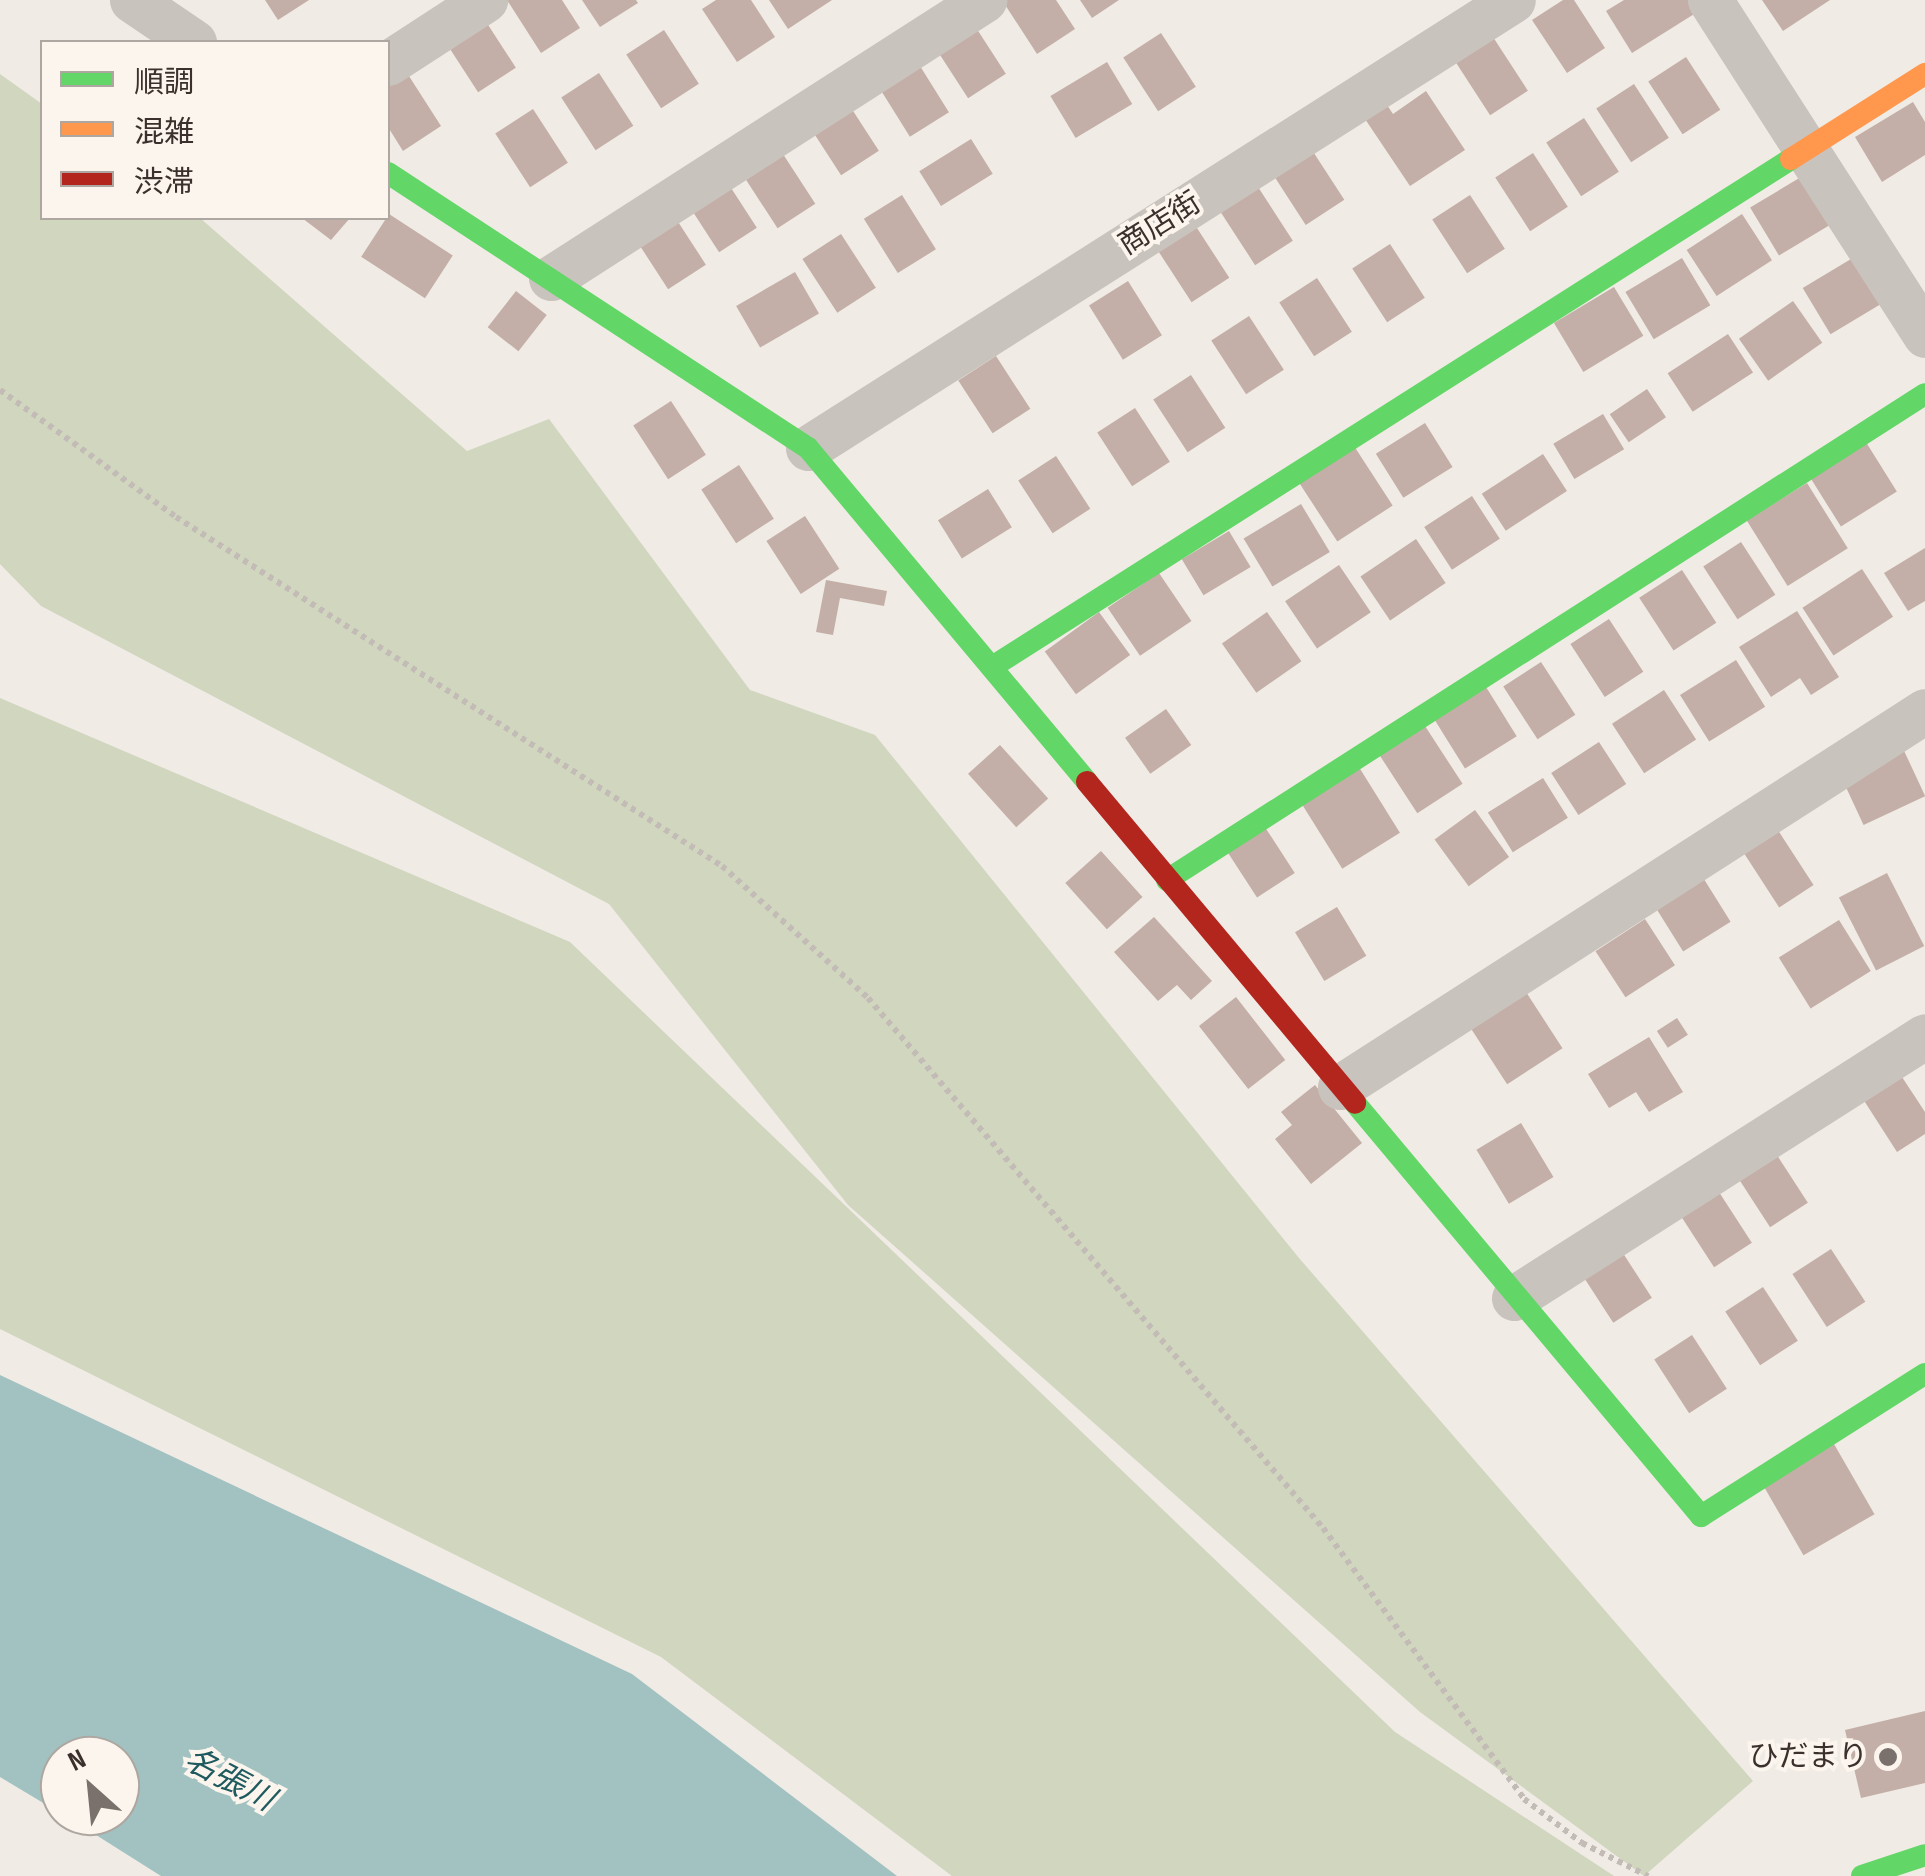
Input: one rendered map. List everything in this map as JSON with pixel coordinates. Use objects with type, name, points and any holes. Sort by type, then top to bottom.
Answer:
[{"type":"street","points":[[132,0],[191,40]]},
{"type":"street","points":[[390,61],[485,0]]},
{"type":"street","points":[[551,278],[984,0]]},
{"type":"street","name":"商店街","points":[[808,448],[1512,0]]},
{"type":"street","points":[[1710,0],[1925,335]]},
{"type":"street","points":[[992,667],[1925,74]]},
{"type":"street","points":[[390,174],[808,448],[1514,1298],[1701,1516],[1925,1374]]},
{"type":"street","points":[[1167,880],[1925,394]]},
{"type":"street","points":[[1340,1087],[1925,711]]},
{"type":"street","points":[[1514,1298],[1925,1036]]},
{"type":"street","points":[[1862,1876],[1925,1855]]},
{"type":"path","points":[[0,390],[176,517],[722,866],[868,998],[1323,1528],[1524,1799],[1582,1844],[1648,1876]]},
{"type":"green space","points":[[0,74],[40,103],[40,220],[202,220],[467,451],[549,419],[750,690],[875,735],[1299,1258],[1753,1781],[1644,1876],[1420,1712],[848,1205],[609,904],[41,606],[0,564]]},
{"type":"green space","points":[[0,698],[570,942],[1395,1732],[1614,1876],[952,1876],[661,1657],[0,1329]]},
{"type":"water","name":"名張川","points":[[0,1375],[632,1674],[897,1876],[161,1876],[98,1836],[140,1836],[140,1736],[40,1736],[40,1801],[0,1777]]},
{"type":"building","points":[[265,0],[309,0],[278,20]]},
{"type":"building","points":[[507,0],[562,0],[580,28],[541,53]]},
{"type":"building","points":[[582,0],[636,0],[638,3],[600,27]]},
{"type":"building","points":[[716,0],[751,0],[775,37],[737,62],[702,9]]},
{"type":"building","points":[[769,0],[832,0],[788,29]]},
{"type":"building","points":[[1002,0],[1056,0],[1075,29],[1037,54]]},
{"type":"building","points":[[1080,0],[1119,0],[1092,18]]},
{"type":"building","points":[[1563,0],[1574,0],[1605,48],[1567,73],[1532,20]]},
{"type":"building","points":[[1624,0],[1692,0],[1699,11],[1632,53],[1606,11]]},
{"type":"building","points":[[1762,0],[1830,0],[1783,31]]},
{"type":"building","points":[[481,14],[516,68],[478,92],[443,39]]},
{"type":"building","points":[[971,20],[1006,74],[968,98],[933,45]]},
{"type":"building","points":[[664,30],[699,84],[661,108],[626,55]]},
{"type":"building","points":[[1161,33],[1196,87],[1158,111],[1123,58]]},
{"type":"building","points":[[1493,37],[1528,91],[1490,115],[1455,62]]},
{"type":"building","points":[[1686,57],[1720,110],[1683,134],[1648,82]]},
{"type":"building","points":[[915,58],[949,112],[910,137],[876,82]]},
{"type":"building","points":[[1107,62],[1132,104],[1076,138],[1050,96]]},
{"type":"building","points":[[407,73],[441,126],[403,151],[390,130],[390,85]]},
{"type":"building","points":[[599,73],[633,126],[596,150],[561,98]]},
{"type":"building","points":[[1634,84],[1669,138],[1631,162],[1596,109]]},
{"type":"building","points":[[1426,91],[1465,150],[1410,186],[1363,116],[1385,102],[1393,114]]},
{"type":"building","points":[[844,97],[879,151],[841,175],[806,122]]},
{"type":"building","points":[[1913,102],[1925,122],[1925,155],[1882,182],[1855,137]]},
{"type":"building","points":[[533,109],[568,163],[530,187],[495,134]]},
{"type":"building","points":[[1584,118],[1619,172],[1581,196],[1546,143]]},
{"type":"building","points":[[971,139],[993,174],[941,206],[919,171]]},
{"type":"building","points":[[1310,147],[1344,200],[1306,225],[1271,172]]},
{"type":"building","points":[[781,151],[815,204],[778,228],[743,176]]},
{"type":"building","points":[[1533,153],[1568,207],[1530,231],[1495,178]]},
{"type":"building","points":[[1811,171],[1840,219],[1779,256],[1750,208]]},
{"type":"building","points":[[722,174],[757,228],[719,252],[684,199]]},
{"type":"building","points":[[1258,187],[1293,241],[1255,265],[1220,212]]},
{"type":"building","points":[[902,195],[936,249],[898,273],[864,219]]},
{"type":"building","points":[[1470,195],[1505,249],[1467,273],[1432,220]]},
{"type":"building","points":[[671,211],[706,265],[668,289],[633,236]]},
{"type":"building","points":[[1742,214],[1772,260],[1717,296],[1687,250]]},
{"type":"building","points":[[390,215],[453,255],[425,298],[361,257],[385,220],[390,220]]},
{"type":"building","points":[[305,220],[348,220],[331,240]]},
{"type":"building","points":[[1195,225],[1229,278],[1192,302],[1157,250]]},
{"type":"building","points":[[841,234],[876,288],[837,313],[802,259]]},
{"type":"building","points":[[1390,244],[1425,298],[1387,322],[1352,269]]},
{"type":"building","points":[[1861,253],[1889,299],[1831,334],[1803,288]]},
{"type":"building","points":[[1682,258],[1710,305],[1654,339],[1625,292]]},
{"type":"building","points":[[795,272],[819,314],[760,348],[736,306]]},
{"type":"building","points":[[1317,278],[1352,332],[1314,356],[1279,303]]},
{"type":"building","points":[[1128,281],[1162,335],[1123,360],[1089,305]]},
{"type":"building","points":[[1614,287],[1643,336],[1583,372],[1554,323]]},
{"type":"building","points":[[516,291],[547,315],[518,351],[488,327]]},
{"type":"building","points":[[1793,301],[1822,343],[1768,381],[1739,339]]},
{"type":"building","points":[[1249,316],[1284,370],[1246,394],[1211,341]]},
{"type":"building","points":[[1728,334],[1753,373],[1693,412],[1668,373]]},
{"type":"building","points":[[996,356],[1030,409],[993,433],[958,381]]},
{"type":"building","points":[[1191,375],[1225,428],[1188,452],[1153,400]]},
{"type":"building","points":[[1647,389],[1666,417],[1629,442],[1610,414]]},
{"type":"building","points":[[671,401],[706,455],[668,479],[633,426]]},
{"type":"building","points":[[1135,408],[1170,462],[1132,486],[1097,433]]},
{"type":"building","points":[[1603,414],[1624,449],[1574,479],[1553,444]]},
{"type":"building","points":[[1425,423],[1453,467],[1403,498],[1376,454]]},
{"type":"building","points":[[1864,439],[1897,492],[1841,527],[1808,474]]},
{"type":"building","points":[[1354,446],[1393,506],[1337,541],[1299,482]]},
{"type":"building","points":[[1543,454],[1567,491],[1506,531],[1482,494]]},
{"type":"building","points":[[1056,456],[1090,509],[1053,533],[1018,481]]},
{"type":"building","points":[[739,465],[774,519],[736,543],[701,490]]},
{"type":"building","points":[[1807,483],[1848,548],[1788,586],[1747,521]]},
{"type":"building","points":[[988,489],[1012,527],[962,558],[938,520]]},
{"type":"building","points":[[1472,496],[1500,539],[1452,570],[1424,527]]},
{"type":"building","points":[[1301,504],[1330,552],[1272,587],[1244,539]]},
{"type":"building","points":[[805,516],[839,569],[801,594],[766,541]]},
{"type":"building","points":[[1229,531],[1251,567],[1203,595],[1182,559]]},
{"type":"building","points":[[1416,539],[1446,583],[1390,620],[1360,576]]},
{"type":"building","points":[[1741,542],[1775,595],[1738,619],[1703,567]]},
{"type":"building","points":[[1925,548],[1925,601],[1908,611],[1884,573]]},
{"type":"building","points":[[1339,565],[1371,612],[1317,649],[1285,601]]},
{"type":"building","points":[[1862,569],[1893,617],[1833,655],[1802,608]]},
{"type":"building","points":[[1682,570],[1716,623],[1674,651],[1639,598]]},
{"type":"building","points":[[1159,573],[1191,621],[1140,656],[1108,608]]},
{"type":"building","points":[[826,580],[887,591],[884,606],[840,598],[833,635],[816,632]]},
{"type":"building","points":[[1797,611],[1839,677],[1811,695],[1800,678],[1771,697],[1739,647]]},
{"type":"building","points":[[1099,612],[1130,655],[1076,694],[1045,651]]},
{"type":"building","points":[[1267,612],[1301,661],[1256,693],[1222,644]]},
{"type":"building","points":[[1609,619],[1643,672],[1605,697],[1570,644]]},
{"type":"building","points":[[1736,660],[1765,707],[1709,742],[1680,695]]},
{"type":"building","points":[[1541,662],[1575,715],[1538,739],[1503,687]]},
{"type":"building","points":[[1486,687],[1517,736],[1465,769],[1434,719]]},
{"type":"building","points":[[1664,690],[1696,739],[1644,773],[1612,724]]},
{"type":"building","points":[[1166,709],[1191,745],[1150,774],[1125,738]]},
{"type":"building","points":[[1425,726],[1463,784],[1417,813],[1380,755]]},
{"type":"building","points":[[1899,740],[1925,796],[1864,825],[1837,769]]},
{"type":"building","points":[[1599,742],[1626,784],[1578,815],[1551,773]]},
{"type":"building","points":[[1000,745],[1048,799],[1016,827],[968,774]]},
{"type":"building","points":[[1357,764],[1400,833],[1342,869],[1299,800]]},
{"type":"building","points":[[1543,778],[1568,818],[1513,852],[1488,812]]},
{"type":"building","points":[[1475,810],[1509,857],[1469,886],[1435,839]]},
{"type":"building","points":[[1770,818],[1814,885],[1779,907],[1736,840]]},
{"type":"building","points":[[1261,821],[1295,873],[1257,898],[1223,846]]},
{"type":"building","points":[[1101,851],[1142,897],[1107,929],[1065,883]]},
{"type":"building","points":[[1887,873],[1924,946],[1876,971],[1839,898]]},
{"type":"building","points":[[1702,876],[1731,922],[1683,951],[1655,906]]},
{"type":"building","points":[[1337,907],[1366,956],[1324,981],[1295,932]]},
{"type":"building","points":[[1154,917],[1212,981],[1191,1000],[1177,985],[1158,1001],[1114,952]]},
{"type":"building","points":[[1645,919],[1675,965],[1625,997],[1596,951]]},
{"type":"building","points":[[1839,920],[1871,971],[1811,1009],[1779,958]]},
{"type":"building","points":[[1526,992],[1562,1048],[1507,1084],[1471,1028]]},
{"type":"building","points":[[1236,997],[1285,1060],[1248,1089],[1199,1026]]},
{"type":"building","points":[[1677,1018],[1688,1035],[1668,1048],[1657,1031]]},
{"type":"building","points":[[1649,1037],[1683,1092],[1649,1112],[1636,1092],[1609,1108],[1588,1074]]},
{"type":"building","points":[[1900,1074],[1925,1112],[1925,1134],[1897,1152],[1863,1099]]},
{"type":"building","points":[[1315,1085],[1362,1143],[1311,1184],[1275,1139],[1292,1125],[1281,1112]]},
{"type":"building","points":[[1521,1123],[1553,1177],[1509,1204],[1476,1150]]},
{"type":"building","points":[[1773,1149],[1808,1203],[1770,1227],[1735,1174]]},
{"type":"building","points":[[1717,1189],[1752,1243],[1714,1267],[1679,1214]]},
{"type":"building","points":[[1617,1244],[1652,1298],[1613,1323],[1578,1269]]},
{"type":"building","points":[[1831,1249],[1865,1302],[1827,1327],[1792,1274]]},
{"type":"building","points":[[1763,1287],[1798,1341],[1760,1365],[1725,1312]]},
{"type":"building","points":[[1692,1335],[1727,1389],[1689,1413],[1654,1360]]},
{"type":"building","points":[[1834,1444],[1874,1514],[1803,1555],[1763,1485]]},
{"type":"building","name":"ひだまり","points":[[1925,1711],[1925,1783],[1861,1798],[1845,1730]]},
{"type":"traffic: fast","points":[[992,667],[1791,159]]},
{"type":"traffic: fast","points":[[390,174],[808,448],[1087,782]]},
{"type":"traffic: fast","points":[[1167,880],[1925,394]]},
{"type":"traffic: fast","points":[[1355,1103],[1701,1516],[1925,1374]]},
{"type":"traffic: fast","points":[[1862,1876],[1925,1855]]},
{"type":"traffic: slow","points":[[1791,159],[1925,74]]},
{"type":"traffic: jam","points":[[1087,782],[1355,1103]]},
{"type":"place","name":"ひだまり","points":[[1888,1757]]}]
